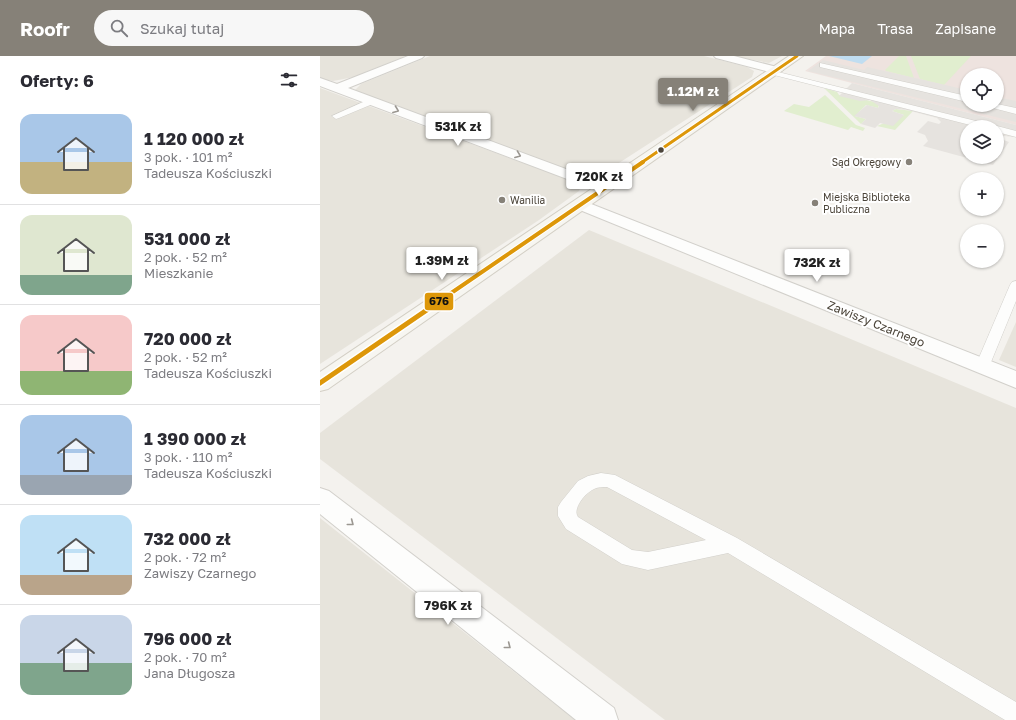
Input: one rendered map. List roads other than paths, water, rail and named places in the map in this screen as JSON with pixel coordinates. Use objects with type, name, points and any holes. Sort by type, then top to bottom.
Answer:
[{"type":"street","points":[[338,88],[418,56]]},
{"type":"street","points":[[720,56],[775,71]]},
{"type":"street","points":[[320,383],[797,56]]},
{"type":"street","points":[[320,82],[604,188]]},
{"type":"street","name":"Zawiszy Czarnego","points":[[581,205],[1016,380]]},
{"type":"street","points":[[320,499],[602,720]]},
{"type":"lane","points":[[823,65],[960,97]]},
{"type":"lane","points":[[775,71],[962,120]]},
{"type":"lane","points":[[336,116],[372,101]]},
{"type":"lane","points":[[1004,108],[1016,111]]},
{"type":"lane","points":[[1004,131],[1016,134]]},
{"type":"lane","points":[[982,367],[1016,285]]},
{"type":"lane","points":[[730,544],[648,561],[629,558],[572,523],[567,516],[567,507],[586,484],[595,479],[610,480],[730,544],[1016,714]]},
{"type":"water","points":[[829,56],[872,56],[862,64]]},
{"type":"place","name":"Sąd Okręgowy","points":[[909,162]]},
{"type":"place","name":"Wanilia","points":[[502,200]]},
{"type":"place","name":"Miejska Biblioteka Publiczna","points":[[815,203]]}]
